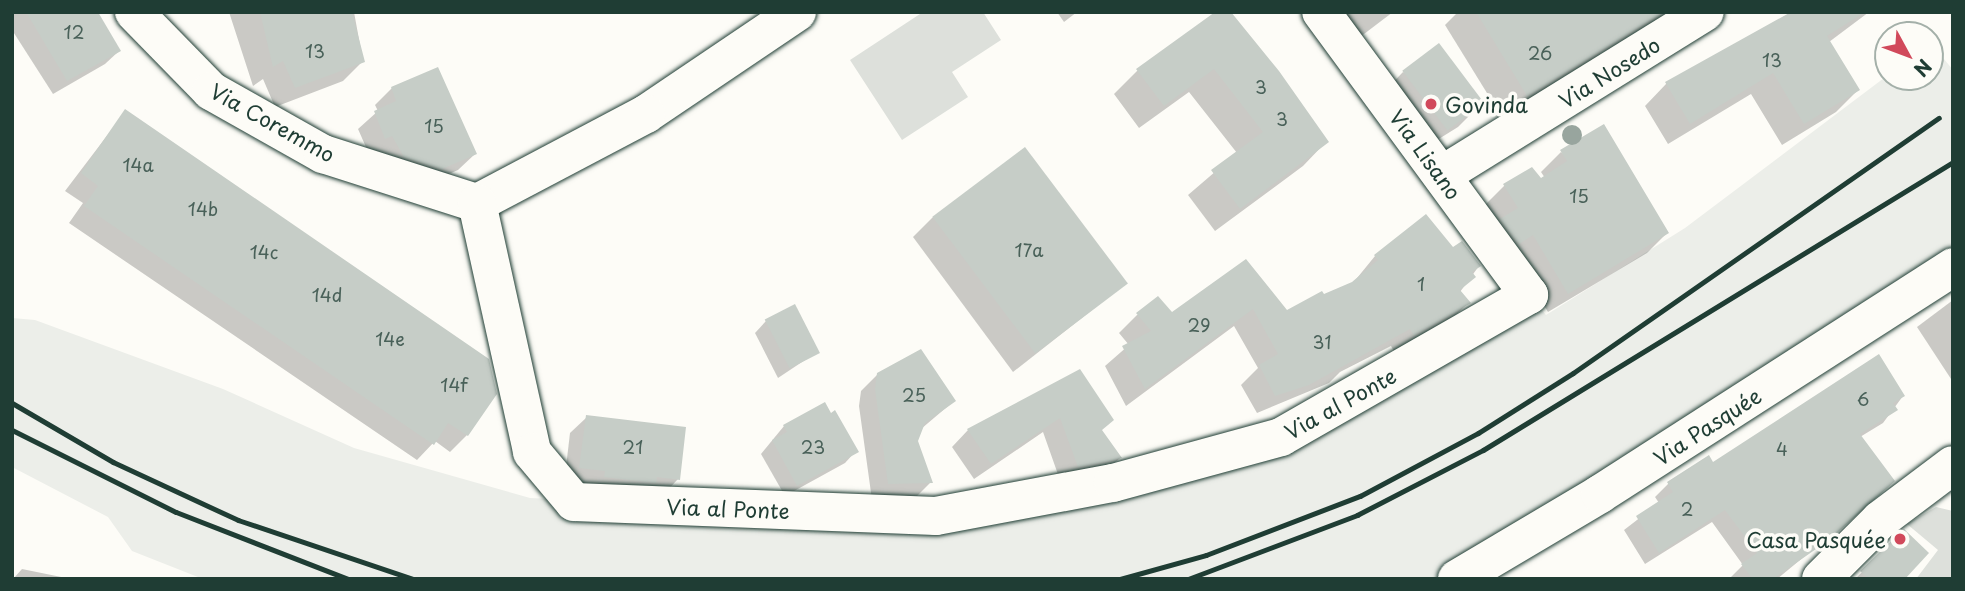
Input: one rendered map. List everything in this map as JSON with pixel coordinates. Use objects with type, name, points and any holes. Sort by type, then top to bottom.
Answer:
[{"type":"street","name":"Via Coremmo","points":[[134,12],[211,91],[312,148],[477,203]]},
{"type":"street","points":[[477,203],[646,114],[797,12]]},
{"type":"street","name":"Via Lisano","points":[[1321,12],[1529,295]]},
{"type":"street","name":"Via Nosedo","points":[[1442,175],[1705,12]]},
{"type":"street","name":"Via al Ponte","points":[[477,203],[532,452],[574,502],[936,516],[1113,483],[1281,437],[1529,295]]},
{"type":"street","name":"Via Pasquée","points":[[1457,579],[1601,495],[1953,267]]},
{"type":"street","points":[[1821,579],[1880,520],[1953,465]]},
{"type":"shaded area","points":[[923,12],[983,12],[1001,40],[952,72],[968,97],[902,140],[850,60]]},
{"type":"shaded area","points":[[1944,59],[1953,70],[1953,267],[1457,579],[203,579],[132,551],[108,517],[12,467],[12,318],[35,320],[223,389],[354,448],[530,498],[936,516],[1281,437],[1529,295],[1546,315],[1685,228],[1874,86],[1874,91],[1944,91]]},
{"type":"shaded area","points":[[1936,507],[1953,511],[1953,579],[1916,579],[1938,550],[1907,524]]},
{"type":"building","points":[[26,12],[98,12],[121,51],[67,81]]},
{"type":"building","points":[[260,12],[352,12],[365,62],[295,88],[283,61],[273,67]]},
{"type":"building","points":[[1215,12],[1231,12],[1279,71],[1329,142],[1240,209],[1211,170],[1263,132],[1214,69],[1164,106],[1136,69]]},
{"type":"building","points":[[1476,12],[1663,12],[1527,96]]},
{"type":"building","points":[[1791,12],[1865,12],[1827,36],[1860,90],[1804,124],[1773,73],[1690,124],[1665,82]]},
{"type":"building","points":[[1439,43],[1484,103],[1447,131],[1402,71]]},
{"type":"building","points":[[438,67],[477,154],[442,169],[404,157],[392,136],[385,139],[374,111],[396,101],[391,87]]},
{"type":"building","points":[[125,109],[489,359],[497,394],[468,436],[448,423],[434,445],[84,206],[98,186],[81,173]]},
{"type":"building","points":[[1604,124],[1669,233],[1568,294],[1533,235],[1519,244],[1500,219],[1518,208],[1503,184],[1532,167],[1541,178],[1567,161],[1560,150]]},
{"type":"building","points":[[1025,147],[1128,284],[1035,353],[932,217]]},
{"type":"building","points":[[1426,214],[1453,247],[1462,241],[1481,266],[1472,272],[1476,277],[1460,290],[1471,303],[1414,335],[1410,329],[1309,385],[1275,396],[1259,365],[1278,354],[1253,309],[1145,389],[1122,346],[1151,331],[1136,313],[1158,296],[1172,312],[1246,259],[1287,310],[1322,291],[1324,294],[1352,282],[1378,260],[1374,255]]},
{"type":"building","points":[[795,304],[820,353],[790,368],[765,319]]},
{"type":"building","points":[[921,349],[956,401],[925,423],[918,441],[933,483],[888,484],[875,389],[877,373]]},
{"type":"building","points":[[1879,354],[1905,396],[1893,403],[1898,410],[1860,434],[1895,481],[1829,540],[1773,579],[1753,579],[1741,564],[1757,553],[1725,510],[1659,553],[1636,516],[1673,492],[1667,482],[1709,455],[1713,462]]},
{"type":"building","points":[[1080,369],[1114,420],[1102,430],[1122,458],[1078,467],[1060,418],[991,464],[967,429]]},
{"type":"building","points":[[825,402],[831,413],[835,410],[859,452],[797,486],[772,440],[787,432],[783,425]]},
{"type":"building","points":[[586,415],[686,427],[680,480],[657,477],[656,483],[604,477],[605,471],[579,468]]},
{"type":"building","name":"Casa Pasquée","points":[[1904,529],[1929,553],[1905,579],[1869,579],[1860,571]]},
{"type":"railway","points":[[1120,579],[1206,555],[1360,496],[1478,433],[1573,373],[1939,118]]},
{"type":"railway","points":[[1188,579],[1357,515],[1483,450],[1953,162]]},
{"type":"railway","points":[[12,403],[113,462],[238,520],[413,579]]},
{"type":"railway","points":[[12,430],[176,512],[348,579]]},
{"type":"place","name":"Govinda","points":[[1431,104]]},
{"type":"place","name":"Casa Pasquée","points":[[1900,539]]}]
